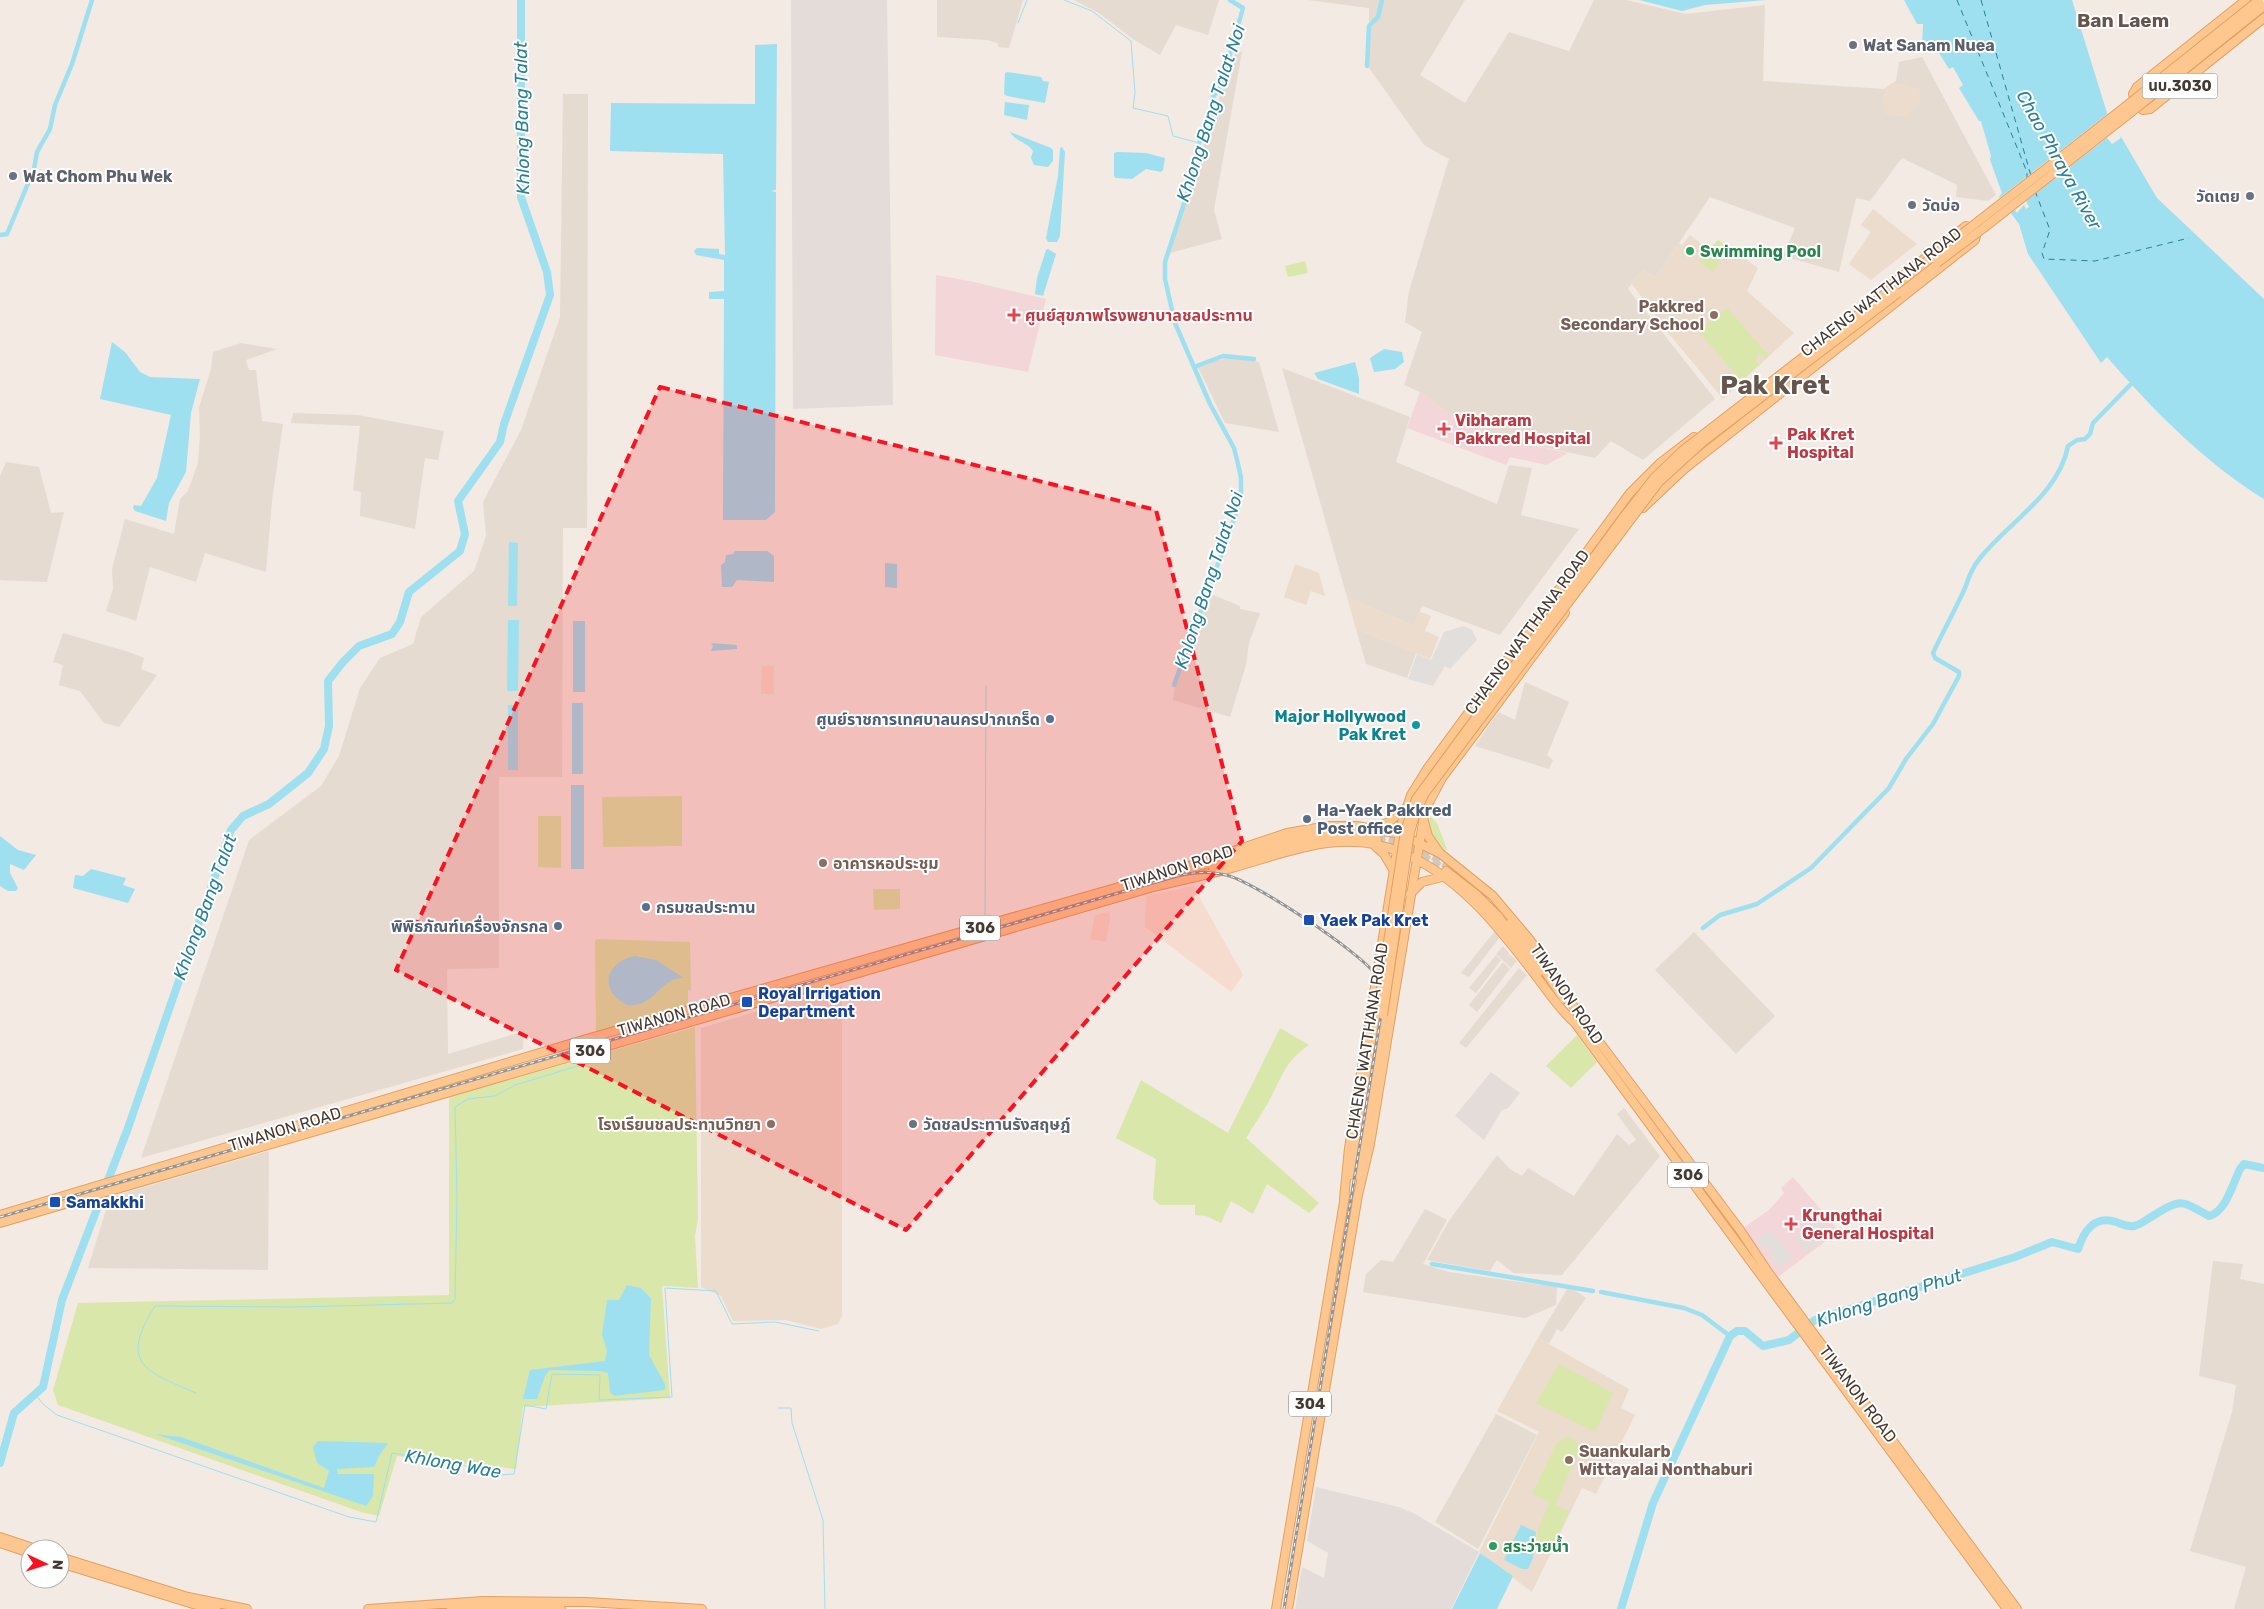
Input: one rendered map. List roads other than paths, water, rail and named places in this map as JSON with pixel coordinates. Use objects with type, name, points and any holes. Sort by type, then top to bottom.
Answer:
[{"type":"main road","name":"นบ.3030","points":[[2246,0],[2137,87],[2133,94],[2134,104],[2143,110],[2150,109],[2264,18]]},
{"type":"main road","points":[[2128,110],[2259,0]]},
{"type":"main road","points":[[2128,110],[2264,6]]},
{"type":"main road","name":"CHAENG WATTHANA ROAD","points":[[1276,1609],[1344,1199],[1380,1015],[1410,832],[1425,792],[1658,482],[1704,441],[1898,293],[2128,110]]},
{"type":"main road","name":"CHAENG WATTHANA ROAD","points":[[1288,1609],[1357,1199],[1364,1132],[1405,831],[1416,799],[1638,496],[1682,452],[2128,110]]},
{"type":"main road","name":"CHAENG WATTHANA ROAD","points":[[1344,1199],[1349,1148],[1400,834],[1406,807],[1418,782],[1603,529],[1644,478],[1664,460],[1969,225],[1977,231],[1976,240],[1683,470],[1644,507],[1432,794],[1422,818],[1367,1157],[1357,1199]]},
{"type":"main road","points":[[1930,254],[1940,267]]},
{"type":"main road","points":[[1644,507],[1671,474],[1877,314],[1898,293]]},
{"type":"main road","points":[[1832,332],[1842,346]]},
{"type":"main road","points":[[1493,680],[1506,666],[1639,488],[1656,469],[1682,452]]},
{"type":"main road","points":[[1438,755],[1440,764],[1446,767],[1452,765]]},
{"type":"main road","points":[[1372,828],[1389,822],[1406,807]]},
{"type":"main road","points":[[1422,818],[1428,836],[1441,854]]},
{"type":"main road","name":"TIWANON ROAD","points":[[0,1214],[574,1043],[1168,873],[1223,853],[1301,830],[1342,826],[1372,828],[1400,834],[1441,854],[1493,896],[1520,926],[1549,966],[1579,1021],[1735,1224],[1808,1333],[1975,1559],[2017,1609]]},
{"type":"main road","name":"306","points":[[1168,873],[1204,865],[1314,833],[1339,831],[1376,840]]},
{"type":"main road","points":[[1376,840],[1394,871]]},
{"type":"main road","name":"TIWANON ROAD","points":[[0,1224],[869,970],[1173,882],[1205,876],[1304,846],[1376,840],[1446,872],[1494,921],[1558,1005],[1579,1021]]},
{"type":"main road","points":[[1410,894],[1422,882],[1446,872]]},
{"type":"main road","name":"306","points":[[1446,872],[1481,891],[1510,922],[1579,1021]]},
{"type":"main road","points":[[1383,938],[1387,933],[1395,932],[1403,939]]},
{"type":"main road","points":[[929,942],[930,953]]},
{"type":"main road","points":[[866,960],[869,970]]},
{"type":"main road","points":[[312,1121],[312,1132]]},
{"type":"main road","points":[[0,1537],[20,1544]]},
{"type":"main road","points":[[0,1543],[20,1550]]},
{"type":"main road","name":"TIWANON ROAD","points":[[1975,1559],[2007,1609]]},
{"type":"main road","points":[[70,1561],[95,1571],[216,1609]]},
{"type":"main road","points":[[70,1565],[196,1599],[247,1609]]},
{"type":"main road","points":[[368,1609],[483,1601],[587,1602],[702,1609]]},
{"type":"main road","points":[[451,1609],[483,1607],[561,1609]]},
{"type":"water","points":[[1639,0],[1766,0],[1705,5],[1682,11]]},
{"type":"water","name":"Chao Phraya River","points":[[1904,0],[2072,0],[2107,113],[2157,198],[2264,299],[2264,499],[2221,469],[2180,434],[2107,357],[2101,363],[2028,254],[2019,224],[1999,197],[2002,193],[1990,160],[1991,156],[1981,121],[1979,121],[1959,88],[1963,85],[1953,67],[1949,69],[1936,48],[1922,47],[1923,24],[1917,24]]},
{"type":"water","points":[[777,44],[776,190],[771,191],[776,192],[775,512],[766,520],[723,520],[724,299],[709,299],[709,292],[724,291],[724,260],[696,255],[694,251],[697,248],[719,249],[719,254],[725,255],[723,154],[610,151],[611,103],[755,104],[755,45]]},
{"type":"water","points":[[1005,73],[1041,77],[1043,81],[1049,82],[1045,103],[1004,94]]},
{"type":"water","points":[[1005,102],[1029,105],[1027,120],[1004,115]]},
{"type":"water","points":[[1010,132],[1051,148],[1053,150],[1053,161],[1048,167],[1034,165],[1031,158],[1033,151]]},
{"type":"water","points":[[1062,147],[1065,152],[1060,236],[1057,242],[1048,242],[1046,238],[1058,176],[1060,148]]},
{"type":"water","points":[[1114,153],[1146,153],[1165,158],[1163,170],[1161,172],[1146,169],[1132,179],[1116,178],[1114,176]]},
{"type":"water","points":[[1048,249],[1056,254],[1043,296],[1035,294],[1037,278],[1046,250]]},
{"type":"water","points":[[112,342],[125,352],[140,372],[150,377],[200,379],[191,413],[186,472],[169,503],[166,521],[135,511],[133,508],[134,505],[141,506],[157,478],[171,415],[100,399]]},
{"type":"water","points":[[1384,349],[1402,352],[1404,362],[1395,369],[1374,372],[1370,358]]},
{"type":"water","points":[[1355,362],[1359,378],[1359,394],[1318,379],[1314,373]]},
{"type":"water","points":[[509,542],[518,543],[517,606],[508,606]]},
{"type":"water","points":[[735,551],[767,551],[774,556],[774,582],[737,580],[732,587],[722,587],[721,565],[725,562],[726,555],[733,554]]},
{"type":"water","points":[[885,563],[897,564],[897,588],[885,587]]},
{"type":"water","points":[[508,620],[519,620],[518,691],[507,691]]},
{"type":"water","points":[[573,621],[585,621],[585,692],[573,692]]},
{"type":"water","points":[[711,643],[737,645],[737,649],[711,651],[713,646]]},
{"type":"water","points":[[572,703],[583,703],[583,774],[572,774]]},
{"type":"water","points":[[508,705],[518,705],[518,770],[508,770]]},
{"type":"water","points":[[571,785],[584,785],[584,869],[571,869]]},
{"type":"water","points":[[0,836],[18,850],[36,855],[24,870],[10,864],[10,873],[18,888],[16,891],[8,891],[0,886]]},
{"type":"water","points":[[91,869],[126,878],[123,885],[135,889],[128,903],[73,888],[75,875],[83,876]]},
{"type":"water","points":[[635,956],[656,960],[684,978],[669,982],[645,1002],[637,1005],[627,1005],[612,992],[609,978],[617,964]]},
{"type":"water","points":[[627,1285],[641,1288],[651,1298],[649,1355],[665,1384],[665,1390],[614,1396],[610,1392],[608,1373],[600,1371],[550,1370],[545,1376],[537,1399],[523,1399],[530,1370],[605,1361],[607,1351],[602,1334],[607,1300],[619,1300]]},
{"type":"water","points":[[155,1434],[181,1437],[324,1488],[329,1471],[317,1463],[313,1447],[318,1441],[388,1443],[374,1467],[337,1469],[338,1474],[374,1474],[373,1496],[366,1506]]},
{"type":"water","points":[[1521,1525],[1536,1532],[1533,1558],[1528,1569],[1522,1569],[1504,1560]]},
{"type":"water","points":[[1480,1553],[1513,1576],[1497,1609],[1452,1609]]},
{"type":"waterway","points":[[0,235],[7,234],[34,169],[37,152],[50,129],[55,105],[72,64],[92,0]]},
{"type":"waterway","name":"Khlong Bang Talat","points":[[0,1463],[14,1413],[43,1387],[62,1300],[128,1128],[231,830],[243,816],[269,804],[308,773],[324,749],[329,726],[328,681],[359,646],[392,634],[400,622],[409,592],[460,551],[465,534],[458,501],[500,442],[504,424],[550,295],[547,272],[521,197],[521,0]]},
{"type":"waterway","points":[[1018,23],[1027,0]]},
{"type":"waterway","points":[[1064,0],[1092,11],[1131,41],[1135,93],[1133,108],[1168,116],[1173,136],[1199,143]]},
{"type":"waterway","name":"Khlong Bang Talat Noi","points":[[1174,685],[1235,517],[1241,494],[1241,478],[1234,448],[1210,404],[1175,323],[1165,279],[1165,262],[1189,188],[1199,143],[1211,118],[1213,97],[1221,86],[1243,8],[1230,0]]},
{"type":"waterway","points":[[1367,66],[1369,26],[1378,17],[1382,0]]},
{"type":"waterway","points":[[1194,367],[1223,356],[1254,359]]},
{"type":"waterway","points":[[1703,928],[1720,915],[1757,904],[1811,868],[1889,788],[1906,759],[1933,724],[1959,676],[1959,672],[1935,658],[1933,653],[1975,565],[1992,545],[2032,507],[2055,479],[2063,463],[2068,446],[2077,440],[2085,439],[2090,434],[2093,423],[2134,381]]},
{"type":"waterway","points":[[985,916],[986,686]]},
{"type":"waterway","points":[[196,1393],[163,1378],[151,1371],[143,1363],[139,1354],[139,1341],[144,1326],[155,1306],[295,1307],[452,1303],[455,1299],[457,1195],[455,1107],[468,1099],[495,1096],[515,1085],[591,1062]]},
{"type":"waterway","name":"Khlong Bang Phut","points":[[1621,1609],[1653,1503],[1730,1336],[1737,1331],[1745,1331],[1763,1346],[1789,1340],[1815,1320],[2015,1257],[2052,1242],[2078,1249],[2083,1236],[2091,1226],[2102,1221],[2108,1220],[2127,1226],[2134,1226],[2141,1224],[2168,1207],[2180,1203],[2192,1206],[2209,1216],[2220,1209],[2244,1164],[2264,1168]]},
{"type":"waterway","points":[[1432,1264],[1593,1291]]},
{"type":"waterway","name":"Khlong Wae","points":[[35,1394],[44,1405],[57,1415],[349,1517],[376,1522],[392,1453],[446,1461],[500,1475],[514,1474],[525,1405],[546,1409],[552,1374],[600,1375],[599,1400],[672,1397],[665,1288],[716,1291],[732,1324],[775,1322],[819,1331]]},
{"type":"waterway","points":[[1601,1292],[1684,1308],[1702,1315],[1730,1336]]},
{"type":"waterway","name":"Khlong Wae","points":[[778,1408],[791,1408],[792,1423],[823,1520],[825,1609]]},
{"type":"tunnel","points":[[1378,834],[1421,848],[1451,868]]},
{"type":"tunnel","points":[[1377,840],[1413,852],[1430,860],[1446,871]]},
{"type":"railway","points":[[0,1217],[1177,876],[1202,872],[1226,875],[1240,880],[1281,903],[1349,950],[1375,974],[1382,994],[1381,1015],[1284,1609]]},
{"type":"place","name":"Wat Sanam Nuea","points":[[1853,45]]},
{"type":"place","name":"Wat Chom Phu Wek","points":[[13,176]]},
{"type":"place","name":"วัดเตย","points":[[2250,196]]},
{"type":"place","name":"วัดบ่อ","points":[[1912,205]]},
{"type":"place","name":"Swimming Pool","points":[[1690,251]]},
{"type":"place","name":"ศูนย์สุขภาพโรงพยาบาลชลประทาน","points":[[1014,315]]},
{"type":"place","name":"Pakkred Secondary School","points":[[1714,315]]},
{"type":"place","name":"Vibharam Pakkred Hospital","points":[[1444,429]]},
{"type":"place","name":"Pak Kret Hospital","points":[[1776,443]]},
{"type":"place","name":"ศูนย์ราชการเทศบาลนครปากเกร็ด","points":[[1050,719]]},
{"type":"place","name":"Major Hollywood Pak Kret","points":[[1416,725]]},
{"type":"place","name":"Ha-Yaek Pakkred Post office","points":[[1307,819]]},
{"type":"place","name":"อาคารหอประชุม","points":[[823,863]]},
{"type":"place","name":"กรมชลประทาน","points":[[646,907]]},
{"type":"place","name":"Yaek Pak Kret","points":[[1309,920]]},
{"type":"place","name":"พิพิธภัณฑ์เครื่องจักรกล","points":[[558,926]]},
{"type":"place","name":"Royal Irrigation Department","points":[[747,1002]]},
{"type":"place","name":"โรงเรียนชลประทานวิทยา","points":[[771,1124]]},
{"type":"place","name":"วัดชลประทานรังสฤษฎ์","points":[[913,1124]]},
{"type":"place","name":"Samakkhi","points":[[55,1202]]},
{"type":"place","name":"Krungthai General Hospital","points":[[1791,1224]]},
{"type":"place","name":"Suankularb Wittayalai Nonthaburi","points":[[1569,1460]]},
{"type":"place","name":"สระว่ายน้ำ","points":[[1493,1546]]},
{"type":"district","name":"Ban Laem","points":[[2123,20]]},
{"type":"district","name":"Pak Kret","points":[[1775,385]]}]
